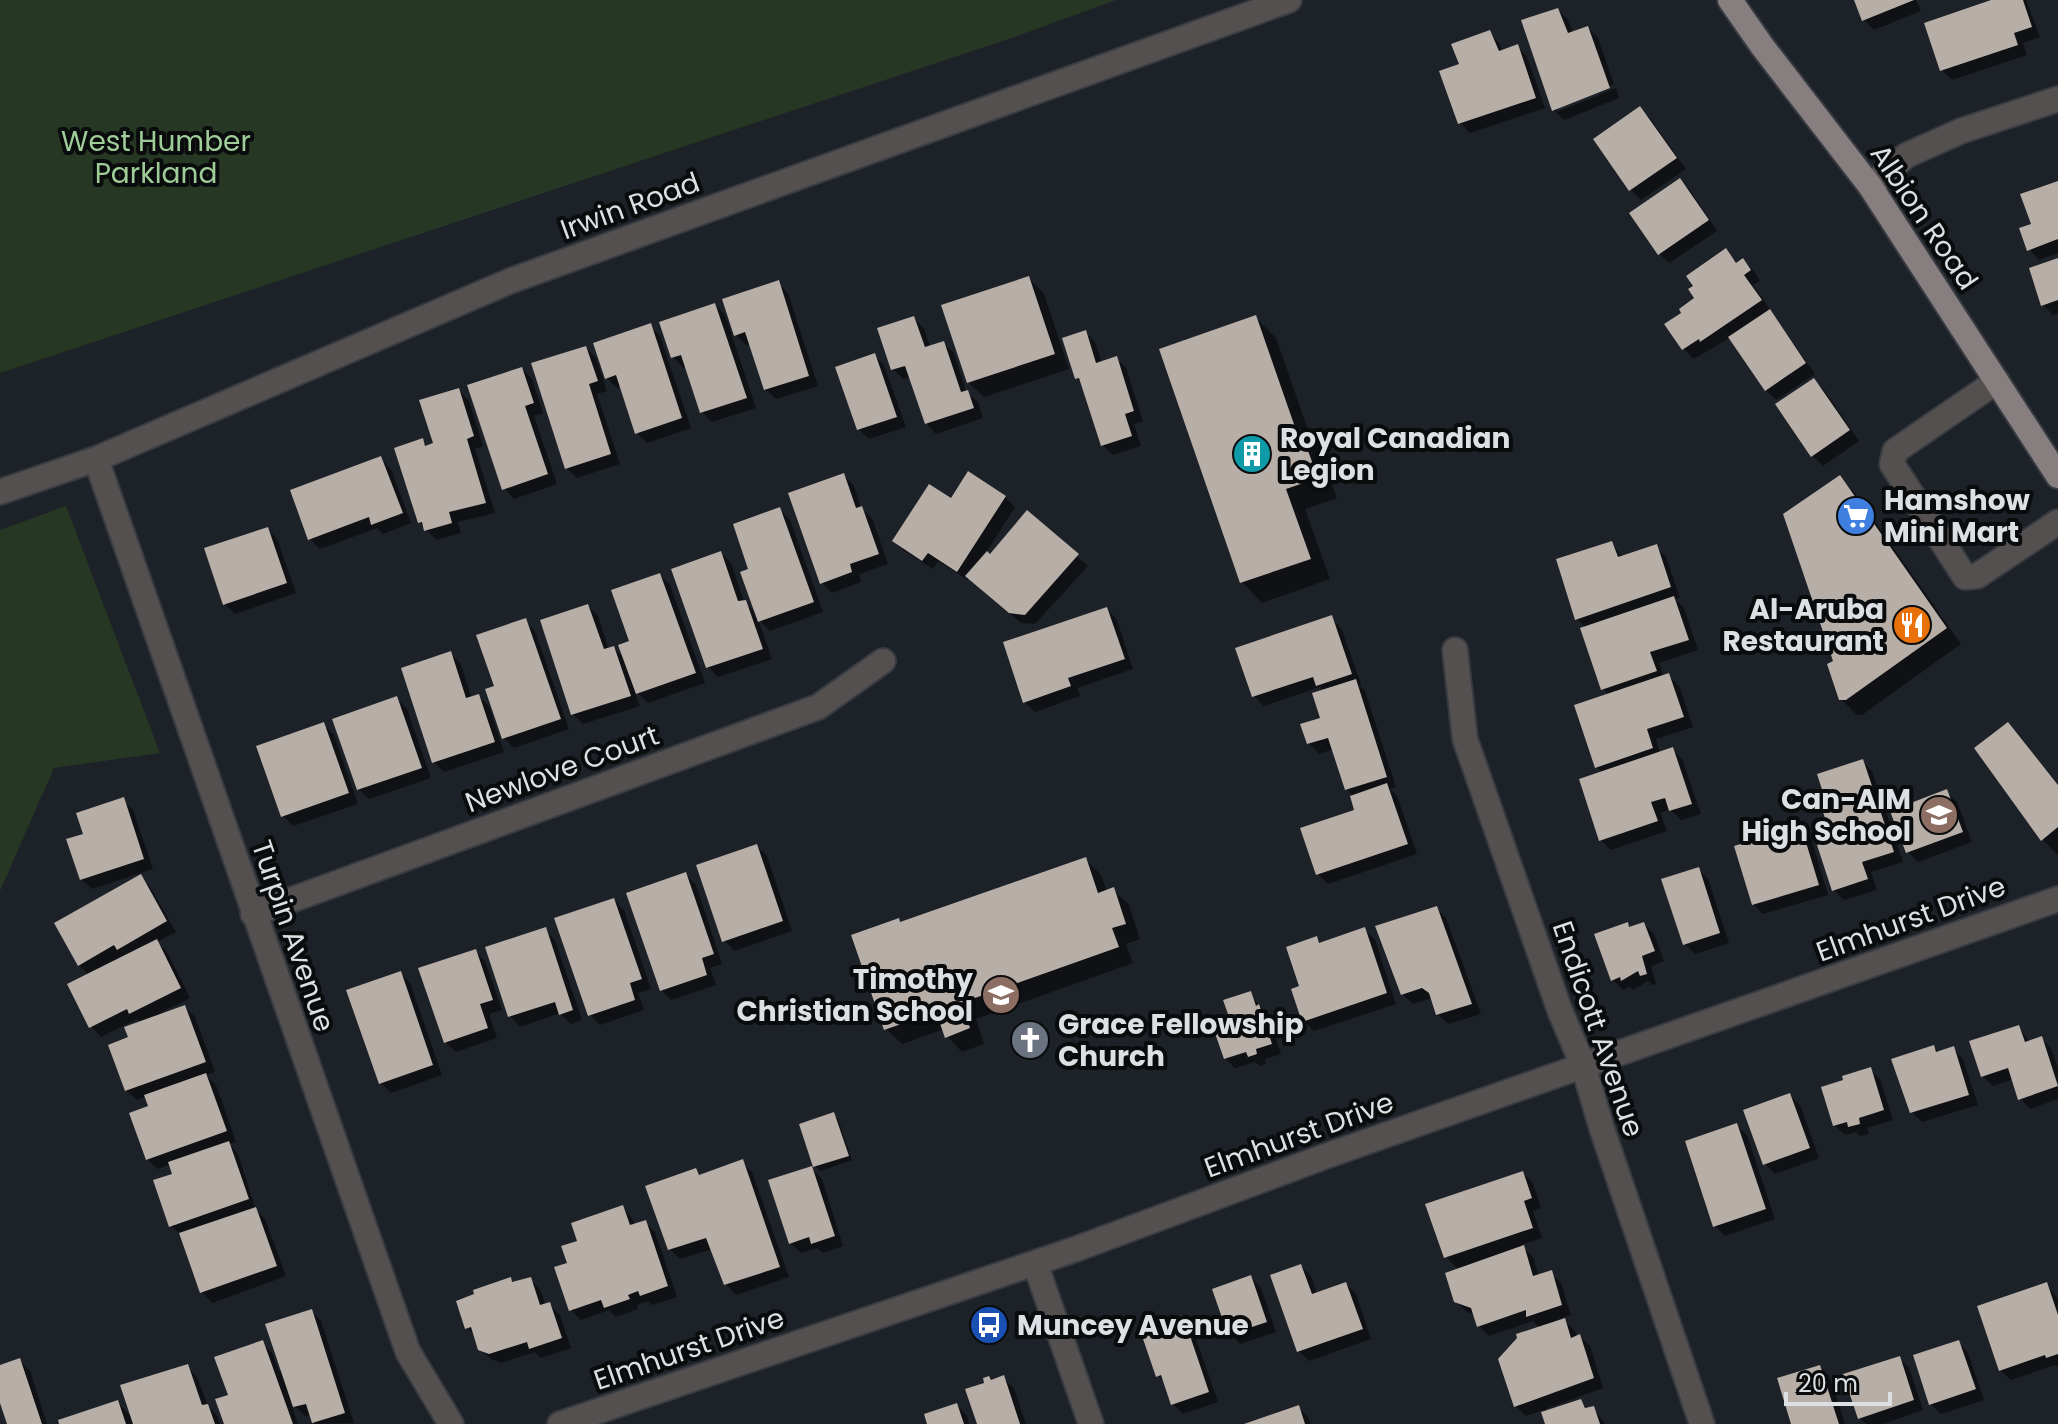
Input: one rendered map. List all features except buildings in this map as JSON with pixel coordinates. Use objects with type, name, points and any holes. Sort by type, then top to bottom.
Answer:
[{"type":"main road","name":"Albion Road","points":[[1730,0],[1870,186],[2058,476]]},
{"type":"street","name":"Irwin Road","points":[[0,492],[96,459],[510,281],[1289,0]]},
{"type":"street","points":[[1870,186],[1907,155],[1961,131],[2058,99]]},
{"type":"street","points":[[1997,381],[1895,451],[1892,464],[1965,577],[1977,576],[2058,522]]},
{"type":"street","name":"Turpin Avenue","points":[[96,459],[408,1352],[451,1424]]},
{"type":"street","name":"Endicott Avenue","points":[[1455,650],[1465,739],[1560,1011],[1583,1065],[1702,1424]]},
{"type":"street","name":"Newlove Court","points":[[253,914],[818,707],[883,661]]},
{"type":"street","name":"Elmhurst Drive","points":[[560,1424],[1035,1263],[1326,1156],[2058,899]]},
{"type":"street","points":[[1035,1263],[1091,1424]]},
{"type":"green space","name":"West Humber Parkland","points":[[0,0],[1116,0],[1012,38],[0,373]]},
{"type":"green space","points":[[66,506],[160,753],[54,768],[0,891],[0,530]]},
{"type":"place","name":"Royal Canadian Legion","points":[[1252,454]]},
{"type":"place","name":"Hamshow Mini Mart","points":[[1856,516]]},
{"type":"place","name":"Al-Aruba Restaurant","points":[[1912,625]]},
{"type":"place","name":"Can-AIM High School","points":[[1939,815]]},
{"type":"place","name":"Timothy Christian School","points":[[1001,995]]},
{"type":"place","name":"Grace Fellowship Church","points":[[1030,1040]]},
{"type":"place","name":"Muncey Avenue","points":[[989,1325]]}]
